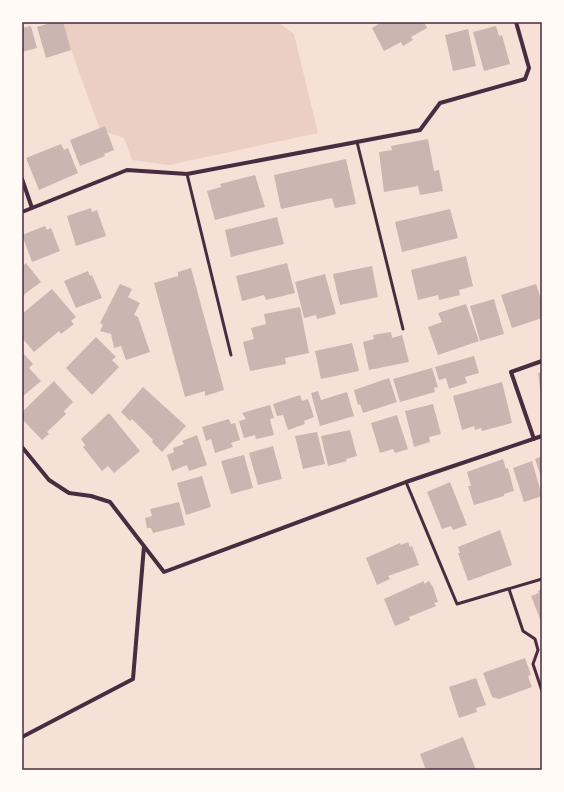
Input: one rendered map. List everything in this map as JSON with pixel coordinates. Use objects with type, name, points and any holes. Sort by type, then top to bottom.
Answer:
[{"type":"street","points":[[22,212],[127,170],[187,174],[420,130],[440,103],[525,79],[529,68],[516,22]]},
{"type":"street","points":[[22,179],[32,208]]},
{"type":"street","points":[[534,439],[512,372],[542,361]]},
{"type":"street","points":[[22,447],[50,480],[69,493],[91,496],[110,502],[164,572],[406,482],[542,436]]},
{"type":"street","points":[[22,737],[133,679],[144,546]]},
{"type":"lane","points":[[357,142],[403,329]]},
{"type":"lane","points":[[187,174],[231,355]]},
{"type":"lane","points":[[406,482],[457,604],[542,579]]},
{"type":"lane","points":[[509,589],[523,631],[534,639],[538,650],[533,664],[542,691]]},
{"type":"shaded area","points":[[61,22],[278,22],[294,34],[318,133],[169,165],[132,160],[124,138],[100,130]]},
{"type":"building","points":[[53,22],[63,22],[71,50],[46,58],[37,27]]},
{"type":"building","points":[[382,22],[424,22],[427,28],[411,37],[413,40],[403,46],[401,42],[384,51],[372,28]]},
{"type":"building","points":[[31,26],[37,48],[22,52],[22,28]]},
{"type":"building","points":[[496,26],[499,36],[502,35],[510,64],[484,71],[473,32]]},
{"type":"building","points":[[468,29],[476,66],[453,71],[445,35]]},
{"type":"building","points":[[105,126],[114,150],[104,154],[105,156],[80,166],[70,140]]},
{"type":"building","points":[[428,139],[434,171],[439,170],[443,191],[420,195],[418,186],[384,192],[379,152],[392,150],[391,146]]},
{"type":"building","points":[[61,144],[64,150],[68,148],[78,173],[39,190],[26,158]]},
{"type":"building","points":[[346,159],[356,204],[335,208],[332,198],[281,209],[274,175]]},
{"type":"building","points":[[255,175],[265,207],[215,220],[207,191],[221,187],[220,184]]},
{"type":"building","points":[[91,208],[92,212],[97,210],[106,236],[76,246],[67,216]]},
{"type":"building","points":[[450,209],[458,238],[402,252],[395,222]]},
{"type":"building","points":[[277,217],[284,244],[231,257],[225,230]]},
{"type":"building","points":[[45,226],[47,230],[51,228],[60,251],[32,262],[22,235]]},
{"type":"building","points":[[466,256],[473,286],[459,290],[460,295],[439,300],[438,295],[418,300],[411,270]]},
{"type":"building","points":[[26,263],[41,282],[22,296],[22,267]]},
{"type":"building","points":[[287,263],[295,293],[266,300],[264,295],[242,301],[236,276]]},
{"type":"building","points":[[372,266],[378,297],[340,305],[333,274]]},
{"type":"building","points":[[191,268],[224,390],[205,396],[205,391],[185,397],[154,283],[178,276],[178,272]]},
{"type":"building","points":[[88,271],[90,276],[92,275],[102,298],[76,308],[64,281]]},
{"type":"building","points":[[325,274],[336,314],[317,319],[316,315],[304,318],[295,282]]},
{"type":"building","points":[[120,284],[132,289],[128,297],[140,303],[134,315],[138,317],[150,352],[126,360],[121,346],[114,348],[111,334],[100,331],[103,325],[100,323]]},
{"type":"building","points":[[536,284],[542,302],[542,318],[512,328],[501,295]]},
{"type":"building","points":[[52,289],[76,317],[71,321],[74,324],[61,334],[59,331],[34,352],[22,338],[22,314]]},
{"type":"building","points":[[494,299],[504,334],[480,341],[470,306]]},
{"type":"building","points":[[466,304],[479,341],[438,355],[428,327],[442,322],[438,313]]},
{"type":"building","points":[[300,307],[309,353],[285,358],[286,364],[250,371],[243,342],[254,339],[251,328],[266,324],[264,314]]},
{"type":"building","points":[[391,332],[392,338],[402,335],[409,362],[369,370],[363,342],[374,339],[373,335]]},
{"type":"building","points":[[96,337],[116,357],[112,360],[119,367],[92,395],[66,368]]},
{"type":"building","points":[[352,343],[359,371],[321,379],[315,351]]},
{"type":"building","points":[[22,352],[33,364],[29,368],[41,381],[22,397]]},
{"type":"building","points":[[474,356],[479,373],[465,377],[467,383],[449,389],[446,378],[439,380],[435,367]]},
{"type":"building","points":[[432,368],[438,387],[434,388],[435,392],[400,402],[393,379]]},
{"type":"building","points":[[542,372],[542,396],[541,396],[538,373]]},
{"type":"building","points":[[389,378],[397,402],[363,413],[360,404],[358,405],[354,390]]},
{"type":"building","points":[[54,381],[73,402],[64,411],[66,414],[47,432],[49,434],[42,440],[22,419],[22,412]]},
{"type":"building","points":[[502,382],[512,423],[482,431],[481,428],[475,430],[474,426],[462,430],[453,396]]},
{"type":"building","points":[[143,387],[186,426],[162,452],[152,442],[153,440],[132,419],[130,421],[121,412]]},
{"type":"building","points":[[318,391],[321,400],[347,392],[354,416],[320,426],[311,393]]},
{"type":"building","points":[[300,395],[302,401],[308,399],[314,417],[304,421],[305,424],[288,430],[283,415],[277,416],[273,404]]},
{"type":"building","points":[[433,404],[441,434],[429,437],[430,442],[414,447],[405,411]]},
{"type":"building","points":[[270,405],[274,418],[270,419],[274,435],[256,439],[255,435],[244,438],[239,421],[246,419],[242,413]]},
{"type":"building","points":[[109,413],[140,451],[114,473],[108,466],[102,471],[83,447],[85,445],[81,439]]},
{"type":"building","points":[[397,415],[408,449],[395,453],[393,449],[380,453],[371,423]]},
{"type":"building","points":[[229,419],[231,424],[235,423],[240,440],[231,443],[233,447],[215,453],[211,439],[206,441],[202,427]]},
{"type":"building","points":[[350,430],[357,456],[346,459],[347,461],[328,466],[321,436]]},
{"type":"building","points":[[317,432],[325,464],[303,469],[295,436]]},
{"type":"building","points":[[197,435],[207,465],[189,471],[187,465],[172,471],[167,455],[174,452],[173,448],[184,444],[182,441]]},
{"type":"building","points":[[273,446],[282,479],[258,485],[249,453]]},
{"type":"building","points":[[244,455],[253,488],[231,494],[221,461]]},
{"type":"building","points":[[542,456],[542,480],[535,459]]},
{"type":"building","points":[[503,459],[506,469],[508,468],[514,491],[504,494],[504,496],[474,505],[468,486],[471,486],[467,472]]},
{"type":"building","points":[[532,461],[542,496],[524,502],[513,468]]},
{"type":"building","points":[[202,476],[211,507],[186,515],[177,483]]},
{"type":"building","points":[[450,482],[467,525],[453,530],[451,526],[442,529],[427,492]]},
{"type":"building","points":[[179,502],[185,525],[153,533],[151,528],[147,528],[145,518],[152,516],[150,509]]},
{"type":"building","points":[[500,530],[512,565],[468,581],[458,553],[460,553],[458,547]]},
{"type":"building","points":[[408,542],[410,547],[412,546],[419,565],[388,576],[390,579],[377,585],[366,558],[400,543],[401,545]]},
{"type":"building","points":[[424,581],[424,584],[429,581],[433,587],[438,602],[434,603],[436,606],[409,617],[410,620],[395,626],[384,599]]},
{"type":"building","points":[[542,589],[542,624],[531,596],[539,593],[538,591]]},
{"type":"building","points":[[525,658],[531,675],[528,676],[532,687],[499,699],[492,697],[483,673]]},
{"type":"building","points":[[476,678],[486,705],[476,708],[477,712],[459,718],[449,687]]},
{"type":"building","points":[[463,737],[476,770],[426,770],[420,754]]}]
